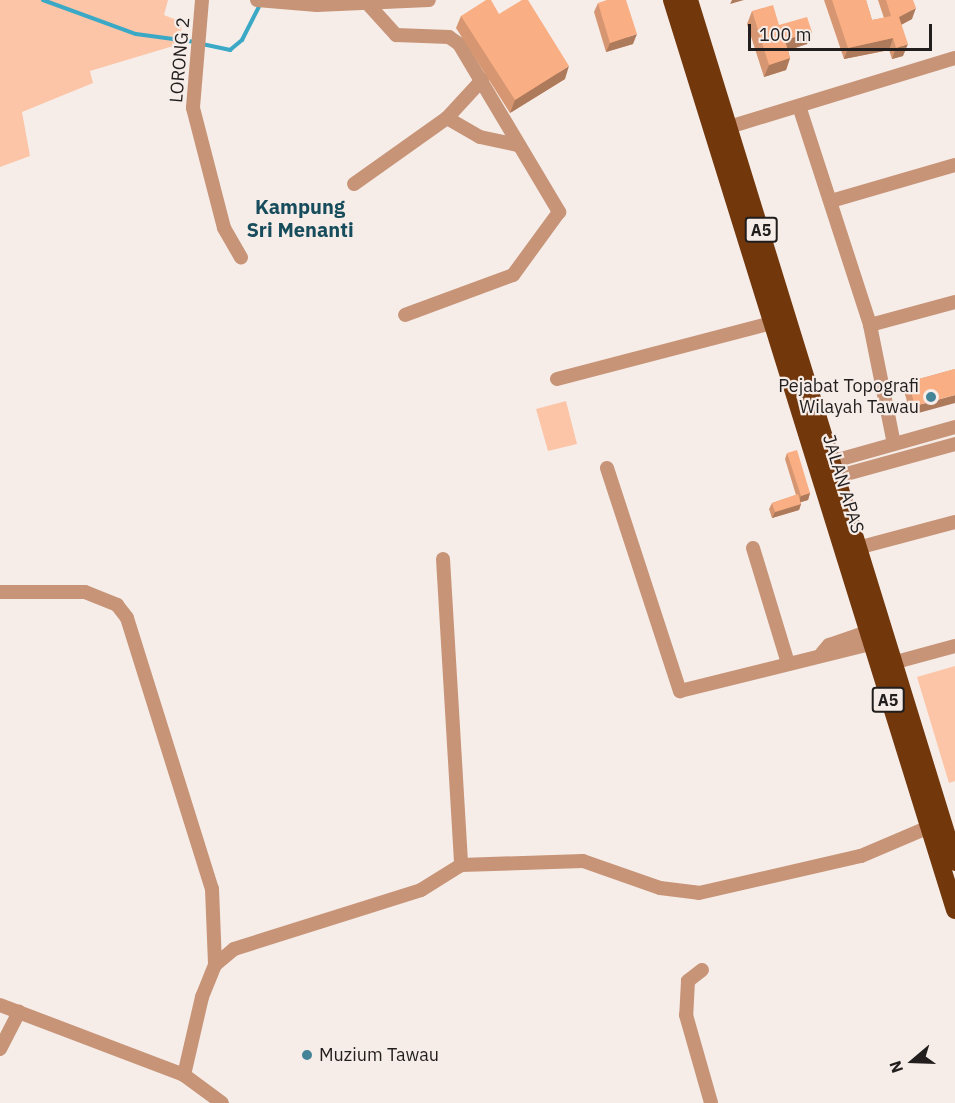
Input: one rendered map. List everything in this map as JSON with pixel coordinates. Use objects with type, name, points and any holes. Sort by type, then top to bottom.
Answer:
[{"type":"highway","name":"JALAN APAS","points":[[672,0],[868,638],[955,910]]},
{"type":"highway","name":"JALAN APAS","points":[[689,0],[837,469],[955,862]]},
{"type":"highway","points":[[822,490],[837,469]]},
{"type":"street","name":"LORONG 2","points":[[202,0],[199,63],[192,93],[198,140],[218,188],[224,228],[241,257]]},
{"type":"street","points":[[257,0],[368,4],[429,0]]},
{"type":"street","points":[[368,4],[396,35],[453,39],[482,80],[559,217],[513,275],[405,315]]},
{"type":"street","points":[[729,127],[955,58]]},
{"type":"street","points":[[354,184],[447,118],[482,80]]},
{"type":"street","points":[[799,106],[870,325],[894,444]]},
{"type":"street","points":[[447,118],[480,137],[519,145]]},
{"type":"street","points":[[831,201],[955,165]]},
{"type":"street","points":[[870,325],[955,302]]},
{"type":"street","points":[[557,379],[772,323]]},
{"type":"street","points":[[837,469],[894,444],[955,427]]},
{"type":"street","points":[[837,469],[955,444]]},
{"type":"street","points":[[607,468],[674,686],[688,693],[868,638]]},
{"type":"street","points":[[861,547],[955,522]]},
{"type":"street","points":[[753,548],[788,663]]},
{"type":"street","points":[[442,559],[461,865]]},
{"type":"street","points":[[0,592],[93,593],[117,605],[127,618],[212,889],[215,965],[184,1075]]},
{"type":"street","points":[[896,662],[955,646]]},
{"type":"street","points":[[215,965],[234,949],[262,937],[422,890],[461,865],[583,861],[660,888],[699,893],[861,856],[929,827]]},
{"type":"street","points":[[702,970],[688,981],[686,1015],[711,1103]]},
{"type":"street","points":[[0,1005],[184,1075],[222,1103]]},
{"type":"street","points":[[0,1050],[19,1012]]},
{"type":"shaded area","points":[[0,0],[168,0],[164,15],[182,22],[180,44],[90,71],[93,83],[22,112],[30,156],[0,167]]},
{"type":"shaded area","points":[[566,401],[577,444],[548,451],[536,409]]},
{"type":"shaded area","points":[[955,666],[955,781],[949,783],[917,677]]},
{"type":"building","points":[[486,0],[491,0],[499,14],[522,0],[528,0],[569,66],[515,100],[461,16]]},
{"type":"building","points":[[607,0],[626,0],[637,34],[610,43],[598,3]]},
{"type":"building","points":[[832,0],[866,0],[872,20],[891,16],[886,0],[913,0],[916,8],[899,17],[908,44],[896,48],[893,38],[848,48]]},
{"type":"building","points":[[773,5],[779,25],[807,17],[812,32],[785,40],[790,58],[769,65],[752,11]]},
{"type":"building","name":"Pejabat Topografi Wilayah Tawau","points":[[955,369],[955,395],[915,406],[908,382]]},
{"type":"building","points":[[797,450],[810,493],[801,496],[787,453]]},
{"type":"building","points":[[798,494],[801,504],[775,512],[772,503]]},
{"type":"waterway","points":[[43,0],[136,34],[195,42]]},
{"type":"waterway","points":[[202,44],[230,50],[242,40],[259,7]]},
{"type":"place","name":"Pejabat Topografi Wilayah Tawau","points":[[931,397]]},
{"type":"place","name":"Muzium Tawau","points":[[307,1055]]},
{"type":"district","name":"Kampung Sri Menanti","points":[[300,218]]}]
